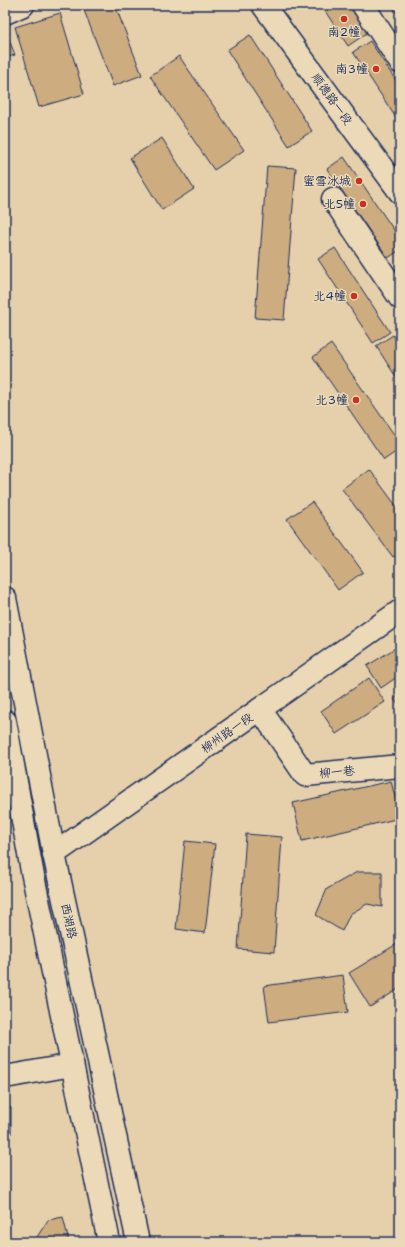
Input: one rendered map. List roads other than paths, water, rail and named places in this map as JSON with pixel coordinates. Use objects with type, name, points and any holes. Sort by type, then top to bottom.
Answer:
[{"type":"main road","points":[[5,13],[23,5]]},
{"type":"main road","name":"顺德路一段","points":[[263,5],[400,192]]},
{"type":"main road","points":[[363,5],[399,57]]},
{"type":"main road","points":[[333,200],[396,284]]},
{"type":"main road","name":"西湖路","points":[[5,598],[54,854],[138,1242]]},
{"type":"main road","name":"柳州路一段","points":[[54,854],[400,611]]},
{"type":"main road","name":"柳一巷","points":[[260,709],[305,775],[400,766]]},
{"type":"main road","points":[[5,721],[32,871],[110,1242]]},
{"type":"main road","points":[[5,1077],[72,1065]]},
{"type":"place","name":"南2幢","points":[[344,19]]},
{"type":"place","name":"南3幢","points":[[376,69]]},
{"type":"place","name":"蜜雪冰城","points":[[359,181]]},
{"type":"place","name":"北5幢","points":[[363,204]]},
{"type":"place","name":"北4幢","points":[[354,296]]},
{"type":"place","name":"北3幢","points":[[356,400]]}]
